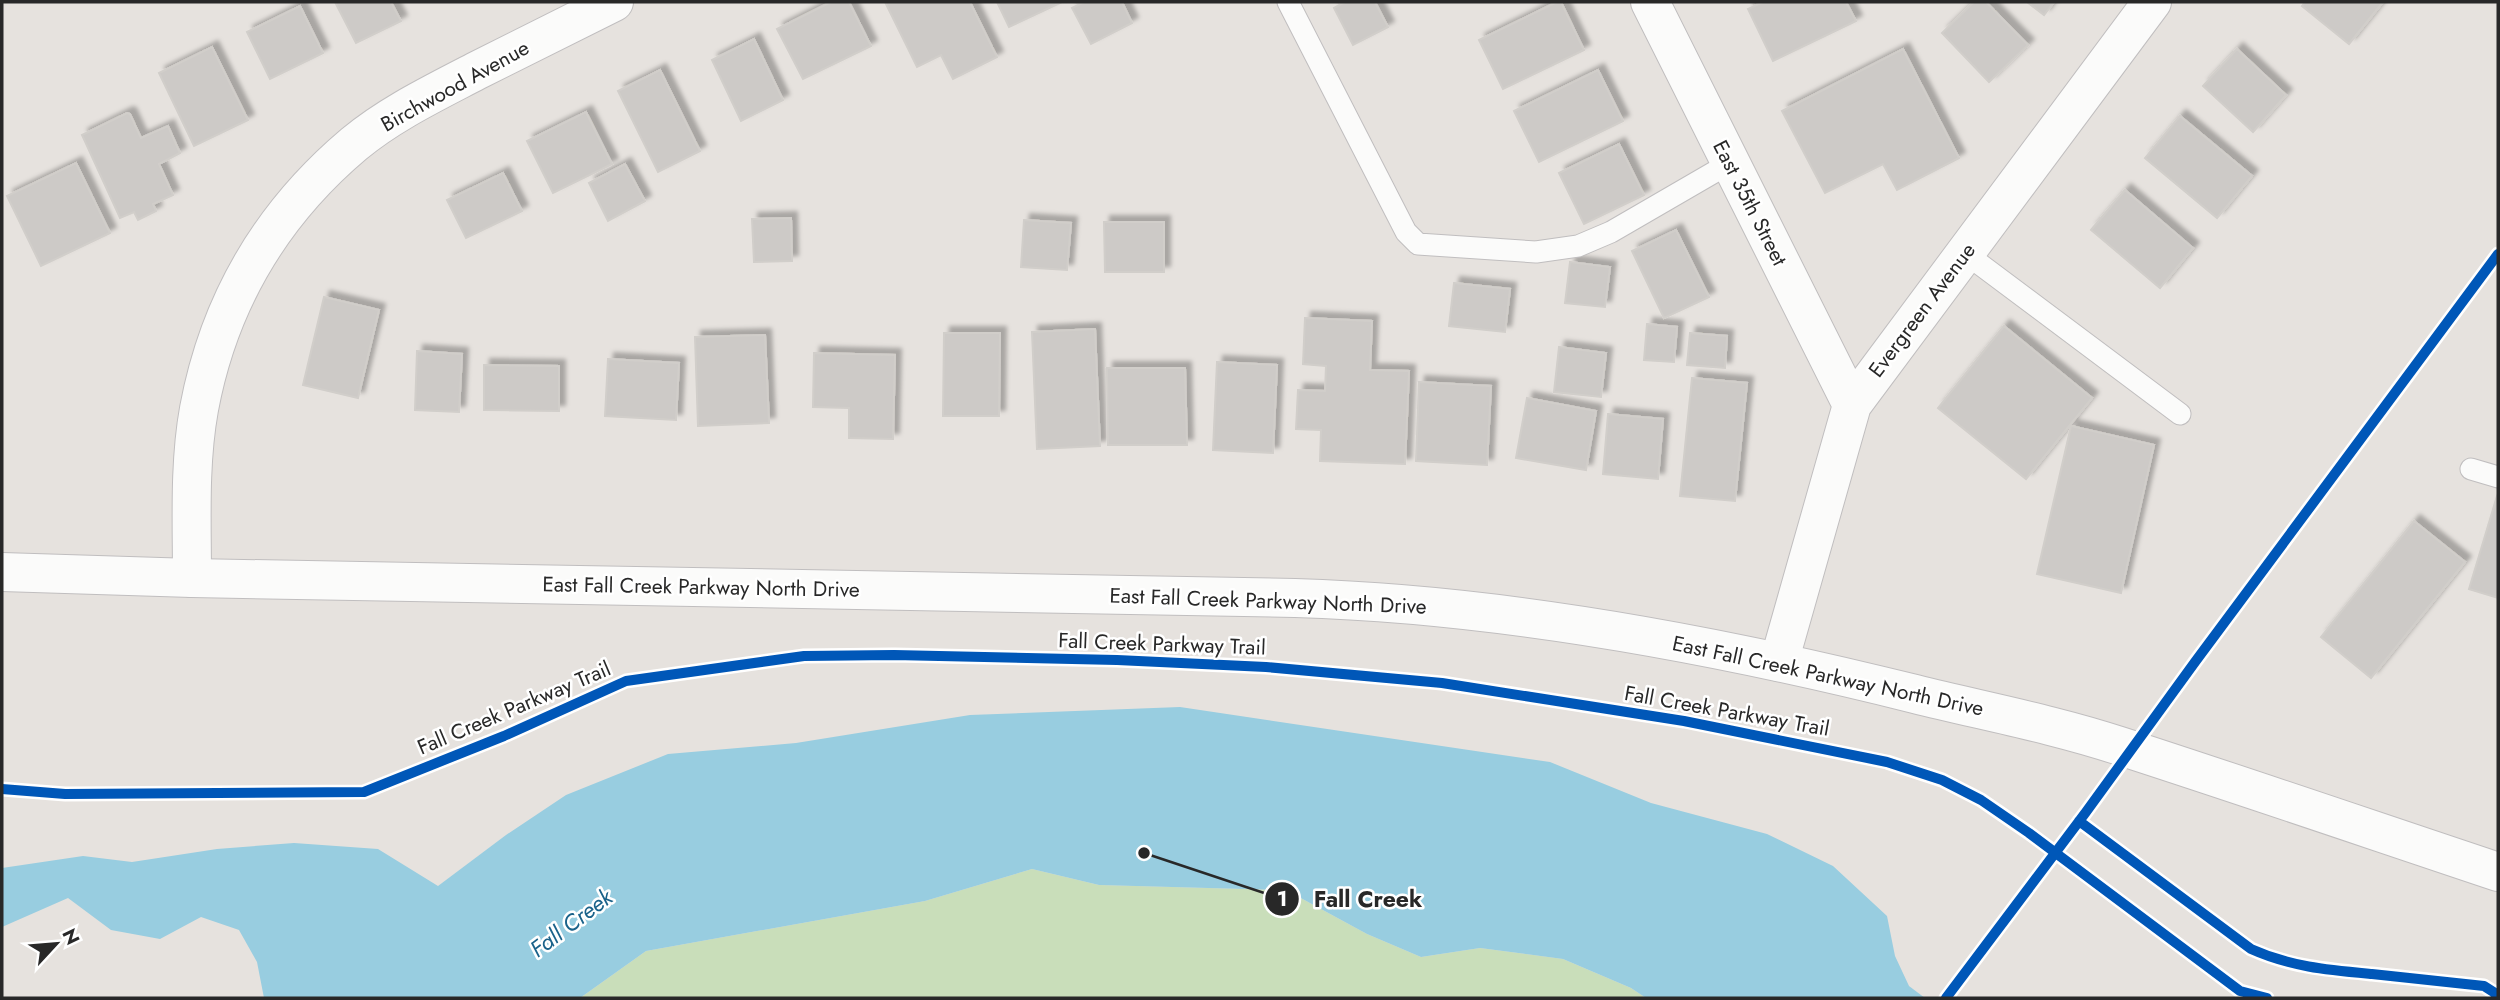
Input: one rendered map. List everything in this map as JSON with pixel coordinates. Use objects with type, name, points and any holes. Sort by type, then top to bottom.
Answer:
[{"type":"main road","name":"Birchwood Avenue","points":[[192,578],[193,465],[199,410],[218,337],[242,281],[276,225],[337,160],[388,119],[420,100],[614,2]]},
{"type":"main road","name":"East 35th Street","points":[[1650,2],[1852,405]]},
{"type":"main road","name":"Evergreen Avenue","points":[[1779,662],[1852,405],[2152,2]]},
{"type":"main road","name":"East Fall Creek Parkway North Drive","points":[[2,572],[192,578],[1313,598],[1405,603],[1548,621],[1779,662],[1974,707],[2118,745],[2498,872]]},
{"type":"lane","points":[[1288,2],[1406,232],[1418,244],[1536,252],[1578,246],[1611,232],[1730,163]]},
{"type":"lane","points":[[1965,253],[2180,414]]},
{"type":"lane","points":[[2471,469],[2498,477]]},
{"type":"green space","points":[[1032,869],[1099,885],[1286,890],[1367,934],[1421,957],[1480,948],[1563,959],[1631,988],[1646,998],[580,998],[646,951],[925,901]]},
{"type":"water","name":"Fall Creek","points":[[1180,707],[1550,762],[1651,803],[1767,834],[1833,866],[1887,916],[1895,956],[1909,986],[1925,998],[1646,998],[1631,988],[1563,959],[1480,948],[1421,957],[1367,934],[1286,890],[1099,885],[1032,869],[925,901],[646,951],[580,998],[264,998],[257,962],[239,930],[201,917],[160,939],[111,930],[68,898],[2,927],[2,868],[83,856],[132,862],[217,849],[294,843],[378,849],[438,886],[506,835],[566,795],[668,754],[796,743],[970,715]]},
{"type":"building","points":[[335,2],[391,2],[401,21],[356,43]]},
{"type":"building","points":[[831,2],[849,2],[871,46],[803,79],[777,29]]},
{"type":"building","points":[[885,2],[970,2],[997,57],[953,79],[941,55],[917,67]]},
{"type":"building","points":[[997,2],[1062,2],[1009,27]]},
{"type":"building","points":[[1084,2],[1122,2],[1132,23],[1091,44],[1072,8]]},
{"type":"building","points":[[1345,2],[1375,2],[1388,27],[1353,45],[1334,8]]},
{"type":"building","points":[[1561,2],[1584,50],[1503,89],[1479,40]]},
{"type":"building","points":[[1763,2],[1846,2],[1856,21],[1773,61],[1748,9]]},
{"type":"building","points":[[1974,2],[1986,2],[2028,45],[1989,82],[1942,33]]},
{"type":"building","points":[[2027,2],[2054,2],[2044,15]]},
{"type":"building","points":[[2305,2],[2383,2],[2349,44],[2302,6]]},
{"type":"building","points":[[300,6],[323,53],[270,79],[247,32]]},
{"type":"building","points":[[754,39],[783,100],[741,121],[712,60]]},
{"type":"building","points":[[212,47],[248,120],[194,146],[159,73]]},
{"type":"building","points":[[1903,49],[1959,158],[1897,190],[1883,164],[1825,193],[1782,111]]},
{"type":"building","points":[[2237,49],[2286,95],[2253,132],[2203,86]]},
{"type":"building","points":[[660,70],[700,151],[658,172],[618,91]]},
{"type":"building","points":[[1598,70],[1623,121],[1539,162],[1514,111]]},
{"type":"building","points":[[586,112],[612,164],[553,193],[527,141]]},
{"type":"building","points":[[127,113],[130,114],[141,138],[168,126],[180,153],[159,164],[173,195],[153,204],[156,211],[138,220],[134,212],[120,218],[82,135]]},
{"type":"building","points":[[2180,116],[2252,176],[2217,218],[2145,158]]},
{"type":"building","points":[[1619,144],[1644,195],[1584,224],[1559,173]]},
{"type":"building","points":[[76,163],[110,233],[41,266],[7,196]]},
{"type":"building","points":[[625,164],[645,201],[608,221],[589,183]]},
{"type":"building","points":[[503,173],[522,211],[466,238],[447,200]]},
{"type":"building","points":[[2125,190],[2193,248],[2160,288],[2091,230]]},
{"type":"building","points":[[791,218],[792,261],[754,262],[752,219]]},
{"type":"building","points":[[1024,220],[1071,223],[1067,270],[1021,267]]},
{"type":"building","points":[[1104,222],[1164,222],[1164,272],[1105,272]]},
{"type":"building","points":[[1676,230],[1709,297],[1664,318],[1632,251]]},
{"type":"building","points":[[1570,262],[1610,267],[1605,307],[1565,303]]},
{"type":"building","points":[[1454,283],[1510,289],[1505,332],[1449,326]]},
{"type":"building","points":[[324,297],[379,310],[358,398],[303,385]]},
{"type":"building","points":[[1305,318],[1372,321],[1370,370],[1409,371],[1405,464],[1320,461],[1321,430],[1296,429],[1298,390],[1325,391],[1326,366],[1303,364]]},
{"type":"building","points":[[1647,324],[1677,327],[1674,362],[1644,360]]},
{"type":"building","points":[[2004,326],[2092,398],[2026,479],[1938,408]]},
{"type":"building","points":[[1095,329],[1100,446],[1037,449],[1032,332]]},
{"type":"building","points":[[944,333],[1000,333],[999,416],[943,416]]},
{"type":"building","points":[[1690,333],[1727,336],[1725,368],[1687,365]]},
{"type":"building","points":[[765,335],[769,423],[698,426],[695,337]]},
{"type":"building","points":[[1559,347],[1606,353],[1601,397],[1554,392]]},
{"type":"building","points":[[417,351],[462,354],[459,412],[415,410]]},
{"type":"building","points":[[814,353],[895,355],[893,439],[849,438],[849,408],[813,407]]},
{"type":"building","points":[[608,359],[679,363],[676,420],[605,416]]},
{"type":"building","points":[[1217,362],[1277,365],[1273,453],[1213,450]]},
{"type":"building","points":[[484,365],[559,366],[559,411],[484,410]]},
{"type":"building","points":[[1107,368],[1185,368],[1187,445],[1108,445]]},
{"type":"building","points":[[1692,378],[1747,383],[1735,501],[1680,496]]},
{"type":"building","points":[[1419,382],[1491,386],[1487,465],[1416,461]]},
{"type":"building","points":[[1527,398],[1596,411],[1586,470],[1516,458]]},
{"type":"building","points":[[1608,414],[1663,419],[1658,479],[1603,474]]},
{"type":"building","points":[[2071,426],[2154,445],[2121,593],[2037,574]]},
{"type":"building","points":[[2498,497],[2498,598],[2469,589]]},
{"type":"building","points":[[2414,521],[2465,562],[2371,678],[2321,637]]},
{"type":"cycle path","points":[[1946,998],[2498,254]]},
{"type":"cycle path","name":"Fall Creek Parkway Trail","points":[[2,789],[65,794],[364,792],[504,736],[626,681],[804,656],[894,655],[1117,660],[1266,667],[1442,683],[1684,721],[1887,762],[1942,780],[1981,800],[2029,833],[2240,991],[2267,998]]},
{"type":"cycle path","points":[[2079,821],[2251,949],[2310,967],[2484,986],[2495,993],[2496,998]]},
{"type":"place","name":"Fall Creek","points":[[1144,853]]}]
